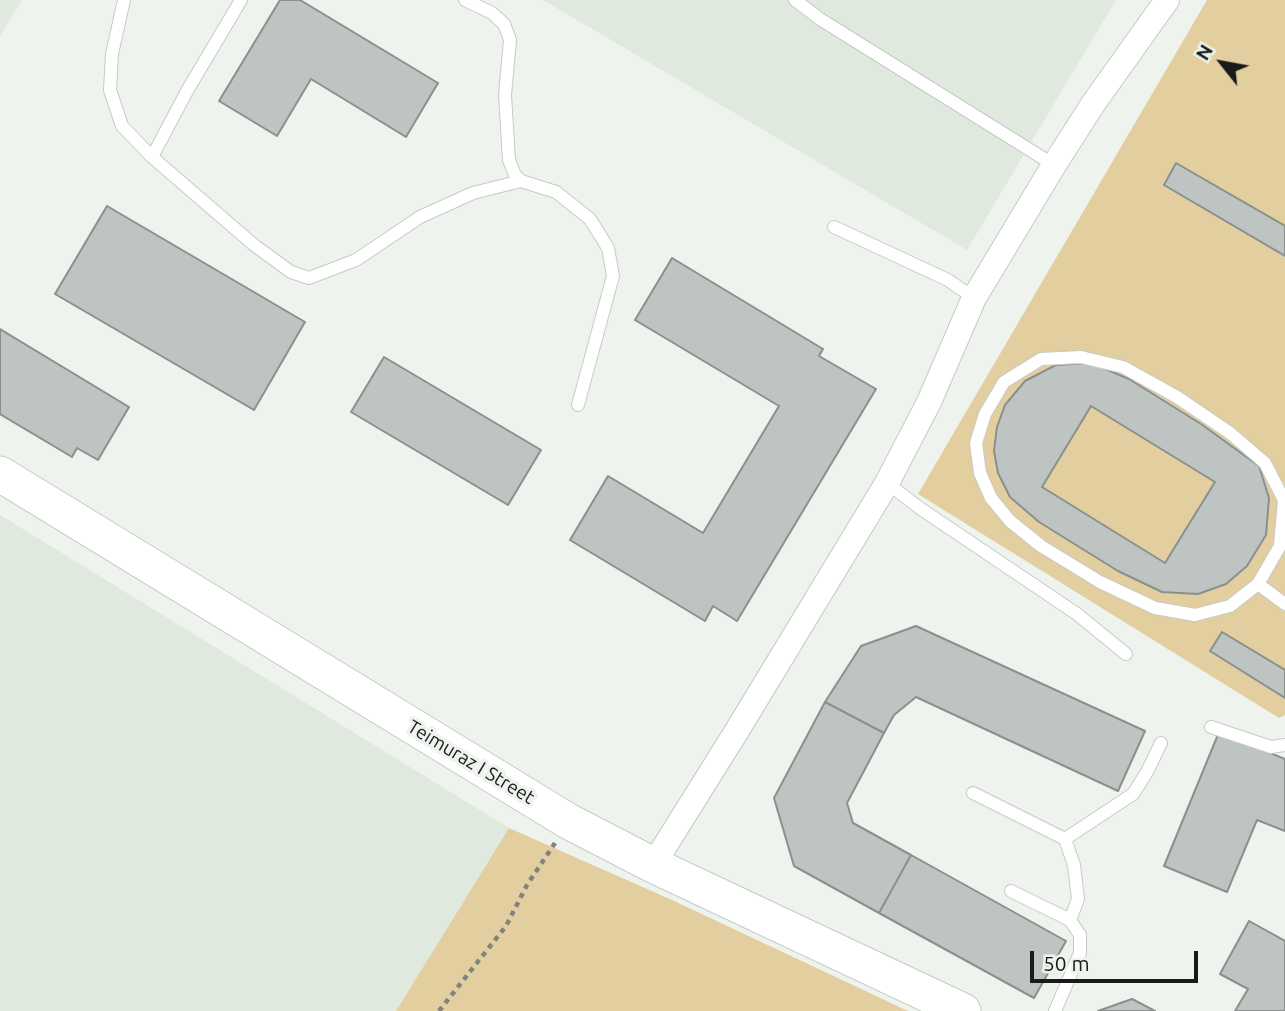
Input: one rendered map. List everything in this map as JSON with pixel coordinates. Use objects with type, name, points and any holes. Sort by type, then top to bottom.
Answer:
[{"type":"main road","name":"Teimuraz I Street","points":[[0,474],[568,821],[653,865],[963,1011]]},
{"type":"street","points":[[653,865],[887,483],[929,402],[974,298],[1054,164],[1167,0]]},
{"type":"lane","points":[[124,0],[112,54],[110,90],[122,126],[152,158],[254,245],[291,272],[309,278],[356,260],[420,217],[473,193],[521,181]]},
{"type":"lane","points":[[152,158],[187,91],[241,0]]},
{"type":"lane","points":[[465,0],[492,13],[504,24],[510,40],[505,95],[509,160],[515,175],[521,181],[556,192],[590,219],[608,248],[613,276],[578,405]]},
{"type":"lane","points":[[795,0],[820,19],[1054,164]]},
{"type":"lane","points":[[834,227],[948,280],[974,298]]},
{"type":"lane","points":[[1081,357],[1124,367],[1177,397],[1230,433],[1265,463],[1284,500],[1280,546],[1258,584],[1230,606],[1195,615],[1155,608],[1100,582],[1041,546],[1010,521],[990,498],[981,473],[976,443],[985,414],[1004,382],[1041,359],[1081,357]]},
{"type":"lane","points":[[887,483],[921,509],[1077,614],[1126,654]]},
{"type":"lane","points":[[1258,584],[1285,604]]},
{"type":"lane","points":[[1211,727],[1271,747],[1285,745]]},
{"type":"lane","points":[[1065,839],[1133,794],[1161,743]]},
{"type":"lane","points":[[973,793],[1065,839],[1074,865],[1078,899],[1070,920]]},
{"type":"lane","points":[[1011,891],[1070,920],[1080,935],[1080,953],[1055,1011]]},
{"type":"path","points":[[439,1011],[506,926],[527,885],[568,821]]},
{"type":"shaded area","points":[[0,0],[22,0],[0,36]]},
{"type":"shaded area","points":[[543,0],[1116,0],[967,250]]},
{"type":"shaded area","points":[[1207,0],[1285,0],[1285,715],[1279,718],[918,494]]},
{"type":"shaded area","points":[[0,515],[509,828],[396,1011],[0,1011]]},
{"type":"shaded area","points":[[509,828],[672,900],[908,1011],[396,1011]]},
{"type":"building","points":[[280,0],[300,0],[438,83],[406,137],[311,79],[277,136],[219,101]]},
{"type":"building","points":[[1176,163],[1285,226],[1285,256],[1164,185]]},
{"type":"building","points":[[107,206],[305,322],[254,410],[55,294]]},
{"type":"building","points":[[672,258],[823,349],[819,356],[876,389],[737,621],[713,606],[705,621],[570,540],[608,476],[703,533],[779,406],[635,320]]},
{"type":"building","points":[[0,329],[129,407],[98,460],[77,448],[72,457],[0,414]]},
{"type":"building","points":[[384,357],[541,450],[508,505],[351,412]]},
{"type":"building","points":[[1091,363],[1129,379],[1201,424],[1259,466],[1269,498],[1266,535],[1247,566],[1226,584],[1198,594],[1162,592],[1118,571],[1039,522],[1010,497],[998,473],[994,451],[997,427],[1005,405],[1025,381],[1056,365]],"holes":[[[1091,406],[1215,482],[1165,563],[1042,487]]]},
{"type":"building","points":[[916,626],[1145,731],[1118,791],[916,697],[894,715],[884,733],[825,702],[861,646]]},
{"type":"building","points":[[1222,632],[1285,670],[1285,698],[1210,651]]},
{"type":"building","points":[[825,702],[884,733],[847,803],[853,823],[911,855],[879,913],[794,866],[774,798]]},
{"type":"building","points":[[1219,732],[1285,759],[1285,831],[1257,820],[1227,892],[1164,866]]},
{"type":"building","points":[[911,855],[1066,941],[1034,998],[879,913]]},
{"type":"building","points":[[1249,921],[1285,941],[1285,1011],[1235,1011],[1248,989],[1220,974]]},
{"type":"building","points":[[1132,999],[1155,1011],[1098,1011]]}]
